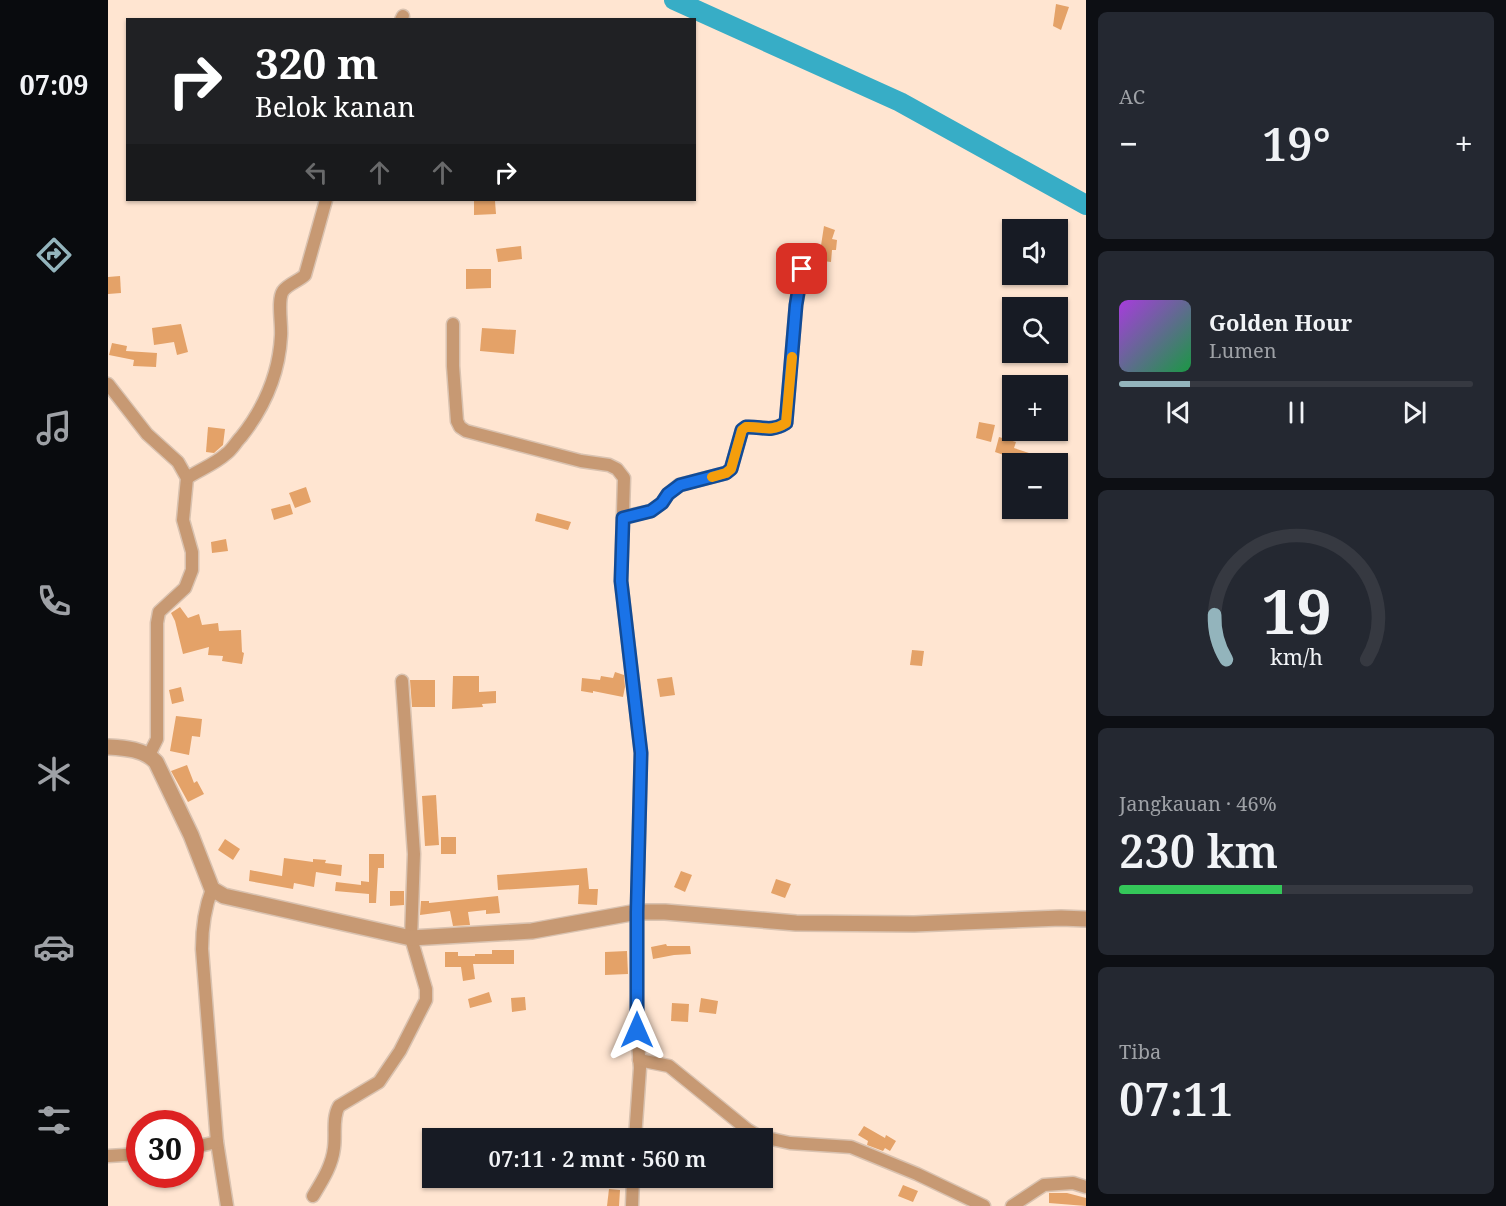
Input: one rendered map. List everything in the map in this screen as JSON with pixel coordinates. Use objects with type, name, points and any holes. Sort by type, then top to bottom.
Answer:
[{"type":"street","points":[[187,478],[227,454],[255,420],[277,368],[283,320],[280,300],[283,291],[305,275],[326,201]]},
{"type":"street","points":[[623,518],[651,511],[680,485],[726,473],[731,469],[742,430],[746,427],[767,430],[779,428],[786,423],[796,305],[806,251]]},
{"type":"street","points":[[453,324],[453,366],[457,421],[460,427],[466,431],[537,450],[609,465],[617,469],[624,478],[621,581],[641,753],[637,912],[639,1060],[636,1128]]},
{"type":"street","points":[[108,384],[147,434],[178,462],[187,478],[183,520],[192,552],[192,570],[185,588],[159,612],[157,623],[157,739],[149,755]]},
{"type":"street","points":[[313,1196],[327,1174],[334,1151],[335,1112],[339,1106],[379,1082],[400,1051],[426,999],[426,989],[411,938],[414,854],[402,681]]},
{"type":"street","points":[[108,747],[142,752],[156,762],[191,835],[212,889],[224,896],[411,938],[532,931],[637,912],[664,912],[796,923],[914,924],[1086,919]]},
{"type":"street","points":[[212,889],[205,906],[202,949],[217,1142],[227,1206]]},
{"type":"street","points":[[639,1060],[669,1066],[758,1136],[790,1143],[851,1147],[917,1174],[984,1206]]},
{"type":"street","points":[[204,1145],[217,1142]]},
{"type":"street","points":[[108,1156],[126,1155]]},
{"type":"street","points":[[1012,1206],[1044,1185],[1073,1183],[1086,1187]]},
{"type":"street","points":[[632,1206],[633,1188]]},
{"type":"building","points":[[1056,4],[1069,7],[1061,30],[1053,26]]},
{"type":"building","points":[[474,201],[495,201],[496,214],[474,215]]},
{"type":"building","points":[[824,226],[835,230],[832,239],[837,240],[836,250],[832,250],[831,262],[815,260],[816,251],[820,252]]},
{"type":"building","points":[[521,246],[522,259],[498,262],[496,249]]},
{"type":"building","points":[[466,269],[491,269],[491,288],[466,289]]},
{"type":"building","points":[[120,276],[121,293],[108,294],[108,277]]},
{"type":"building","points":[[181,324],[188,352],[177,355],[174,342],[154,345],[152,328]]},
{"type":"building","points":[[482,328],[516,330],[514,354],[480,351]]},
{"type":"building","points":[[112,343],[127,346],[126,351],[157,353],[156,367],[133,366],[134,360],[109,355]]},
{"type":"building","points":[[979,422],[995,425],[991,442],[976,438]]},
{"type":"building","points":[[208,427],[225,429],[223,445],[214,453],[206,452]]},
{"type":"building","points":[[999,437],[1002,438],[1002,441],[1016,442],[1014,448],[1029,453],[1002,454],[995,452]]},
{"type":"building","points":[[306,487],[311,502],[295,508],[289,493]]},
{"type":"building","points":[[290,504],[293,514],[274,520],[271,509]]},
{"type":"building","points":[[537,513],[571,522],[568,530],[535,521]]},
{"type":"building","points":[[226,539],[228,551],[212,553],[211,542]]},
{"type":"building","points":[[180,607],[188,618],[199,614],[202,625],[218,623],[219,631],[241,630],[242,652],[244,653],[242,664],[222,661],[223,656],[208,655],[209,647],[183,654],[171,613]]},
{"type":"building","points":[[912,650],[924,651],[922,666],[910,665]]},
{"type":"building","points":[[615,672],[624,675],[623,697],[581,691],[582,678],[600,680],[601,676],[613,678]]},
{"type":"building","points":[[453,676],[479,676],[479,692],[496,691],[496,703],[482,704],[483,707],[452,709]]},
{"type":"building","points":[[672,677],[675,695],[660,697],[657,679]]},
{"type":"building","points":[[410,680],[435,680],[435,707],[412,707]]},
{"type":"building","points":[[181,687],[184,701],[172,704],[169,690]]},
{"type":"building","points":[[176,716],[202,719],[200,737],[192,736],[189,755],[170,751]]},
{"type":"building","points":[[187,765],[194,783],[197,781],[204,794],[188,802],[171,771]]},
{"type":"building","points":[[436,795],[439,845],[425,846],[422,796]]},
{"type":"building","points":[[441,837],[456,837],[456,854],[441,854]]},
{"type":"building","points":[[225,839],[240,849],[233,860],[218,850]]},
{"type":"building","points":[[369,854],[384,854],[384,868],[378,868],[376,903],[369,903],[369,894],[335,891],[336,882],[361,885],[361,881],[369,882]]},
{"type":"building","points":[[284,858],[313,862],[313,859],[326,860],[325,863],[342,865],[341,876],[316,872],[314,887],[294,883],[293,889],[249,881],[250,870],[282,876]]},
{"type":"building","points":[[587,868],[589,889],[598,889],[597,905],[578,904],[579,885],[498,890],[497,875]]},
{"type":"building","points":[[681,871],[692,875],[685,892],[674,887]]},
{"type":"building","points":[[776,879],[791,884],[785,898],[771,893]]},
{"type":"building","points":[[390,891],[404,891],[404,905],[390,906]]},
{"type":"building","points":[[498,896],[500,913],[486,914],[486,910],[468,912],[470,925],[453,926],[450,911],[420,915],[421,901],[429,901],[429,903]]},
{"type":"building","points":[[666,944],[667,946],[690,946],[691,954],[653,959],[651,947]]},
{"type":"building","points":[[492,950],[514,950],[514,964],[473,964],[475,979],[463,981],[461,967],[445,967],[445,952],[458,952],[458,956],[475,956],[475,954],[492,954]]},
{"type":"building","points":[[627,951],[628,974],[605,975],[605,952]]},
{"type":"building","points":[[489,992],[492,1002],[470,1008],[468,999]]},
{"type":"building","points":[[525,997],[526,1010],[512,1012],[511,998]]},
{"type":"building","points":[[701,998],[718,1001],[716,1014],[699,1012]]},
{"type":"building","points":[[672,1003],[689,1004],[688,1022],[671,1021]]},
{"type":"building","points":[[864,1126],[885,1138],[886,1135],[896,1141],[890,1151],[867,1145],[868,1141],[858,1135]]},
{"type":"building","points":[[903,1185],[918,1191],[913,1202],[898,1196]]},
{"type":"building","points":[[609,1189],[620,1190],[619,1206],[607,1206]]},
{"type":"building","points":[[1049,1193],[1067,1193],[1086,1198],[1086,1206],[1049,1203]]},
{"type":"waterway","points":[[674,0],[900,102],[1086,205]]},
{"type":"slow traffic","points":[[712,477],[731,469],[742,430],[746,427],[767,430],[779,428],[786,423],[792,357]]},
{"type":"route","points":[[637,1030],[641,753],[621,581],[623,518],[651,511],[680,485],[726,473],[731,469],[742,430],[746,427],[767,430],[779,428],[786,423],[796,305],[802,269]]}]
